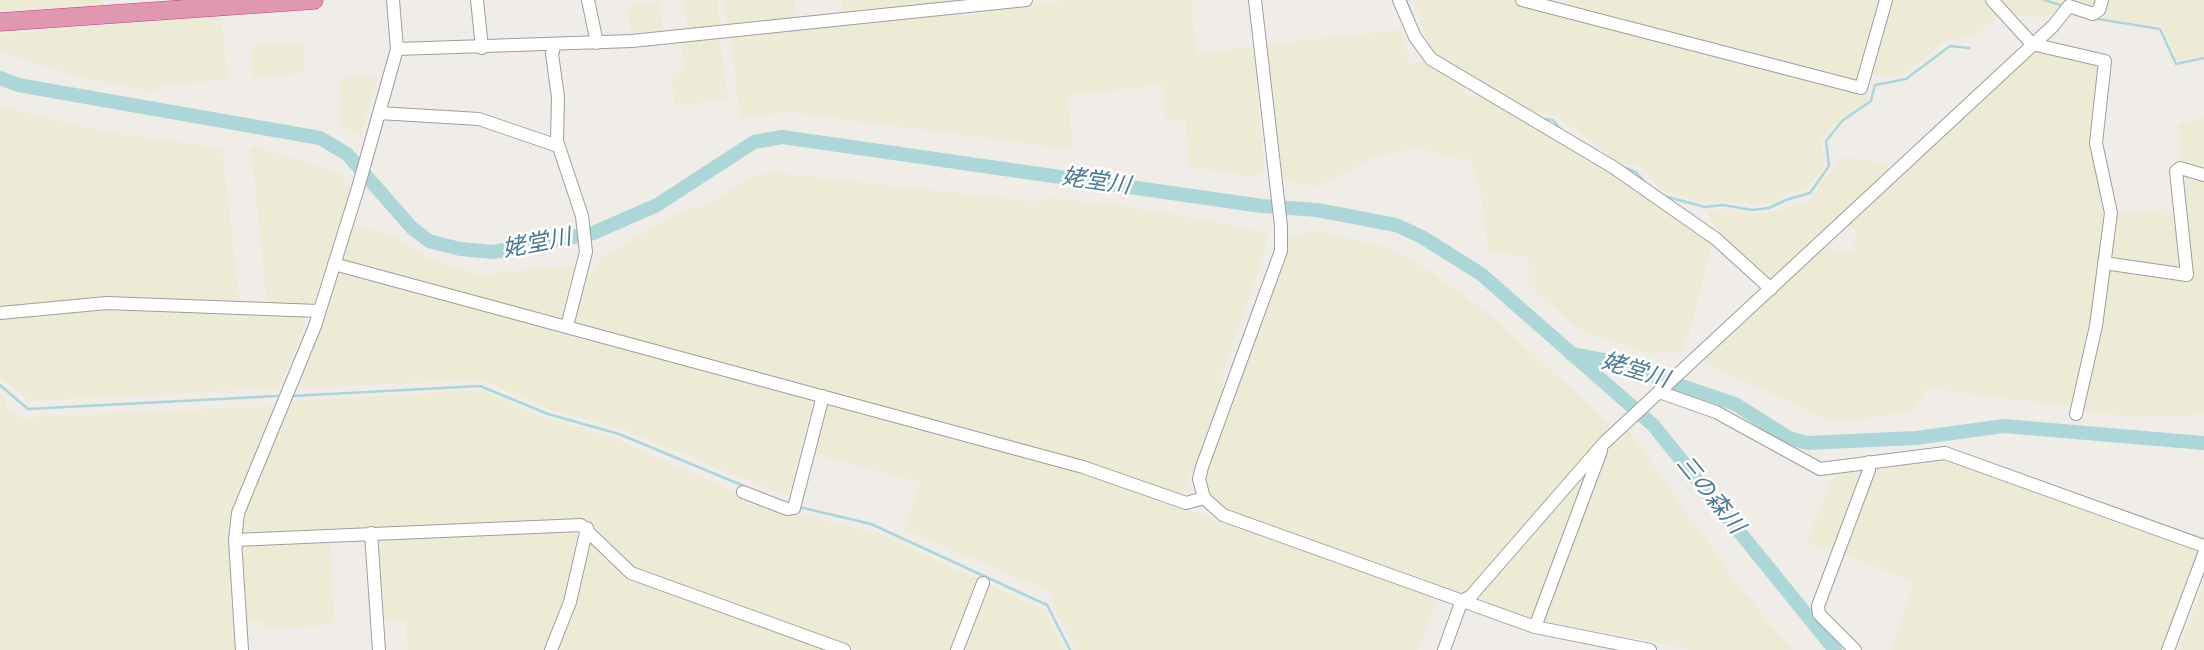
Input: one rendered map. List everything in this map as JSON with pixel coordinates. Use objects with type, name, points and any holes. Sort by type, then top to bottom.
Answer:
[{"type":"highway","points":[[0,22],[314,0]]},
{"type":"street","points":[[242,650],[235,540],[240,503],[319,311],[358,188],[397,49],[393,0]]},
{"type":"street","points":[[477,0],[482,48]]},
{"type":"street","points":[[588,0],[597,43]]},
{"type":"street","points":[[397,49],[597,43],[1026,0]]},
{"type":"street","points":[[1255,0],[1281,226],[1280,251],[1202,467],[1200,489],[1204,498],[1223,515],[1535,627],[1650,650]]},
{"type":"street","points":[[1399,0],[1415,37],[1431,59],[1614,167],[1716,239],[1771,289]]},
{"type":"street","points":[[1521,0],[1559,5],[1861,88],[1886,0]]},
{"type":"street","points":[[1992,0],[2032,44],[2105,61],[2096,143],[2111,213],[2096,326],[2076,414]]},
{"type":"street","points":[[1444,650],[1462,600],[1470,597],[1601,447],[2053,26],[2069,6],[2093,13],[2099,10],[2102,0]]},
{"type":"street","points":[[555,44],[552,54],[558,97],[558,146],[582,221],[586,252],[567,326]]},
{"type":"street","points":[[379,113],[479,119],[558,146]]},
{"type":"street","points":[[2104,263],[2187,275],[2176,171],[2180,168],[2204,175]]},
{"type":"street","points":[[334,264],[1083,467],[1186,503],[1204,498]]},
{"type":"street","points":[[0,313],[107,303],[319,311]]},
{"type":"street","points":[[1658,394],[1716,412],[1820,468],[1945,453],[2204,546]]},
{"type":"street","points":[[743,492],[786,509],[794,508],[823,396]]},
{"type":"street","points":[[1535,627],[1601,447]]},
{"type":"street","points":[[1855,650],[1819,614],[1818,607],[1869,470],[1869,461]]},
{"type":"street","points":[[235,540],[570,524],[587,528],[631,573],[844,650]]},
{"type":"street","points":[[551,650],[570,602],[587,528]]},
{"type":"street","points":[[371,533],[379,650]]},
{"type":"street","points":[[2168,650],[2204,554]]},
{"type":"street","points":[[957,650],[983,583]]},
{"type":"shaded area","points":[[0,0],[104,0],[104,6],[0,11]]},
{"type":"shaded area","points":[[684,0],[717,0],[720,28],[687,31]]},
{"type":"shaded area","points":[[723,0],[794,0],[796,19],[727,26]]},
{"type":"shaded area","points":[[842,0],[971,0],[843,14]]},
{"type":"shaded area","points":[[1068,0],[1191,0],[1197,53],[1253,47],[1265,174],[1249,176],[1189,166],[1185,119],[1171,120],[1166,117],[1163,85],[1068,95],[1073,149],[786,112],[740,119],[731,40],[734,37],[915,16],[963,12],[965,16],[983,14],[989,9]]},
{"type":"shaded area","points":[[1414,0],[1517,0],[1869,96],[1868,101],[1826,133],[1822,141],[1824,167],[1807,188],[1784,195],[1775,204],[1700,202],[1658,188],[1643,168],[1615,160],[1557,116],[1530,111],[1441,60],[1425,37]]},
{"type":"shaded area","points":[[1566,0],[1881,0],[1857,83],[1568,7]]},
{"type":"shaded area","points":[[1891,0],[1987,0],[1999,17],[1973,37],[1945,42],[1909,71],[1897,76],[1873,76],[1870,73]]},
{"type":"shaded area","points":[[1997,0],[2099,0],[2095,8],[2073,1],[2045,17],[2011,15]]},
{"type":"shaded area","points":[[2107,0],[2204,0],[2204,56],[2177,60],[2162,26],[2107,19],[2103,15]]},
{"type":"shaded area","points":[[660,2],[663,33],[631,37],[628,5]]},
{"type":"shaded area","points":[[221,16],[228,76],[225,80],[158,85],[156,92],[76,76],[0,52],[0,34]]},
{"type":"shaded area","points":[[1399,30],[1403,32],[1409,63],[1426,62],[1465,86],[1466,97],[1478,96],[1558,137],[1712,244],[1689,335],[1681,352],[1648,353],[1582,331],[1529,287],[1529,258],[1488,251],[1480,189],[1469,158],[1457,159],[1421,149],[1409,150],[1375,157],[1316,187],[1283,179],[1265,48],[1269,44]]},
{"type":"shaded area","points":[[719,34],[728,99],[675,106],[671,74],[684,72],[681,38]]},
{"type":"shaded area","points":[[303,42],[305,73],[253,77],[251,46]]},
{"type":"shaded area","points":[[2033,51],[2100,62],[2093,160],[2106,227],[2093,333],[2072,407],[1926,388],[1915,411],[1835,423],[1700,361],[1820,248],[1853,251],[1858,231],[1845,224]]},
{"type":"shaded area","points":[[378,76],[361,136],[341,126],[339,78]]},
{"type":"shaded area","points":[[0,106],[105,132],[222,148],[240,302],[100,298],[0,308]]},
{"type":"shaded area","points":[[2204,118],[2204,170],[2181,164],[2178,124]]},
{"type":"shaded area","points":[[256,147],[339,173],[351,187],[313,306],[267,305],[251,148]]},
{"type":"shaded area","points":[[1845,157],[1887,164],[1890,169],[1772,279],[1718,236],[1707,211],[1722,209],[1756,214],[1778,211],[1811,199],[1824,178],[1836,168],[1838,160]]},
{"type":"shaded area","points":[[772,172],[1028,201],[1044,201],[1046,197],[1121,206],[1213,221],[1267,234],[1264,254],[1221,378],[1225,381],[1184,495],[1180,497],[1083,462],[575,323],[574,314],[588,272],[593,272],[598,260],[684,209],[702,207],[752,177]]},
{"type":"shaded area","points":[[2188,179],[2204,182],[2204,413],[2182,417],[2113,415],[2080,410],[2107,266],[2190,278],[2182,182]]},
{"type":"shaded area","points":[[2164,209],[2175,212],[2183,272],[2109,262],[2116,214]]},
{"type":"shaded area","points":[[350,224],[397,237],[429,259],[480,275],[574,265],[560,318],[344,262],[340,259]]},
{"type":"shaded area","points":[[1316,231],[1385,247],[1421,265],[1488,313],[1621,434],[1628,430],[1744,593],[1792,650],[1690,650],[1622,635],[1543,624],[1428,580],[1227,511],[1209,495],[1205,477],[1208,464],[1280,276],[1290,236]]},
{"type":"shaded area","points":[[341,273],[813,400],[788,497],[623,429],[547,409],[484,380],[299,388],[297,384],[336,276]]},
{"type":"shaded area","points":[[96,309],[303,316],[306,323],[279,388],[30,401],[0,376],[0,318]]},
{"type":"shaded area","points":[[482,390],[546,419],[616,439],[764,505],[879,534],[1046,611],[1064,650],[858,650],[633,567],[588,520],[581,519],[243,533],[243,514],[288,401]]},
{"type":"shaded area","points":[[0,393],[6,399],[7,414],[18,413],[19,418],[274,406],[232,509],[229,544],[235,650],[0,650]]},
{"type":"shaded area","points":[[825,404],[1088,475],[1438,597],[1418,650],[1076,650],[1051,601],[1054,593],[905,530],[920,482],[812,454]]},
{"type":"shaded area","points":[[1948,460],[2198,550],[2161,650],[1891,650],[1915,582],[1842,554],[1875,470]]},
{"type":"shaded area","points":[[1845,471],[1862,475],[1833,552],[1807,543],[1830,481]]},
{"type":"shaded area","points":[[578,530],[562,606],[545,650],[407,650],[406,621],[379,621],[375,538]]},
{"type":"shaded area","points":[[330,539],[335,624],[263,630],[262,621],[246,621],[242,542]]},
{"type":"shaded area","points":[[587,542],[592,542],[626,576],[829,650],[555,650]]},
{"type":"shaded area","points":[[2204,582],[2204,650],[2179,650]]},
{"type":"waterway","points":[[1406,0],[1414,20]]},
{"type":"waterway","points":[[2044,0],[2064,6]]},
{"type":"waterway","points":[[2085,17],[2160,29],[2176,64],[2204,58]]},
{"type":"waterway","points":[[1664,196],[1705,207],[1723,205],[1752,210],[1769,208],[1810,193],[1829,166],[1826,141],[1842,121],[1871,101],[1875,85],[1906,79],[1950,46],[1969,48]]},
{"type":"waterway","name":"姥堂川","points":[[0,78],[18,85],[320,138],[347,154],[412,228],[429,241],[460,249],[493,252],[593,233],[657,205],[754,142],[782,137],[1262,206],[1317,210],[1396,225],[1422,237],[1481,274],[1653,425],[1835,650]]},
{"type":"waterway","points":[[1544,119],[1553,120],[1563,132]]},
{"type":"waterway","points":[[1623,167],[1636,172],[1647,185]]},
{"type":"waterway","name":"姥堂川","points":[[1571,354],[1609,361],[1735,404],[1789,438],[1807,443],[1916,438],[2004,426],[2204,443]]},
{"type":"waterway","points":[[0,385],[28,409],[277,396]]},
{"type":"waterway","points":[[291,396],[480,386],[548,414],[619,434],[744,486]]},
{"type":"waterway","points":[[799,507],[871,524],[1047,605],[1070,650]]},
{"type":"water label","name":"三の森川","points":[[1710,495]]}]
